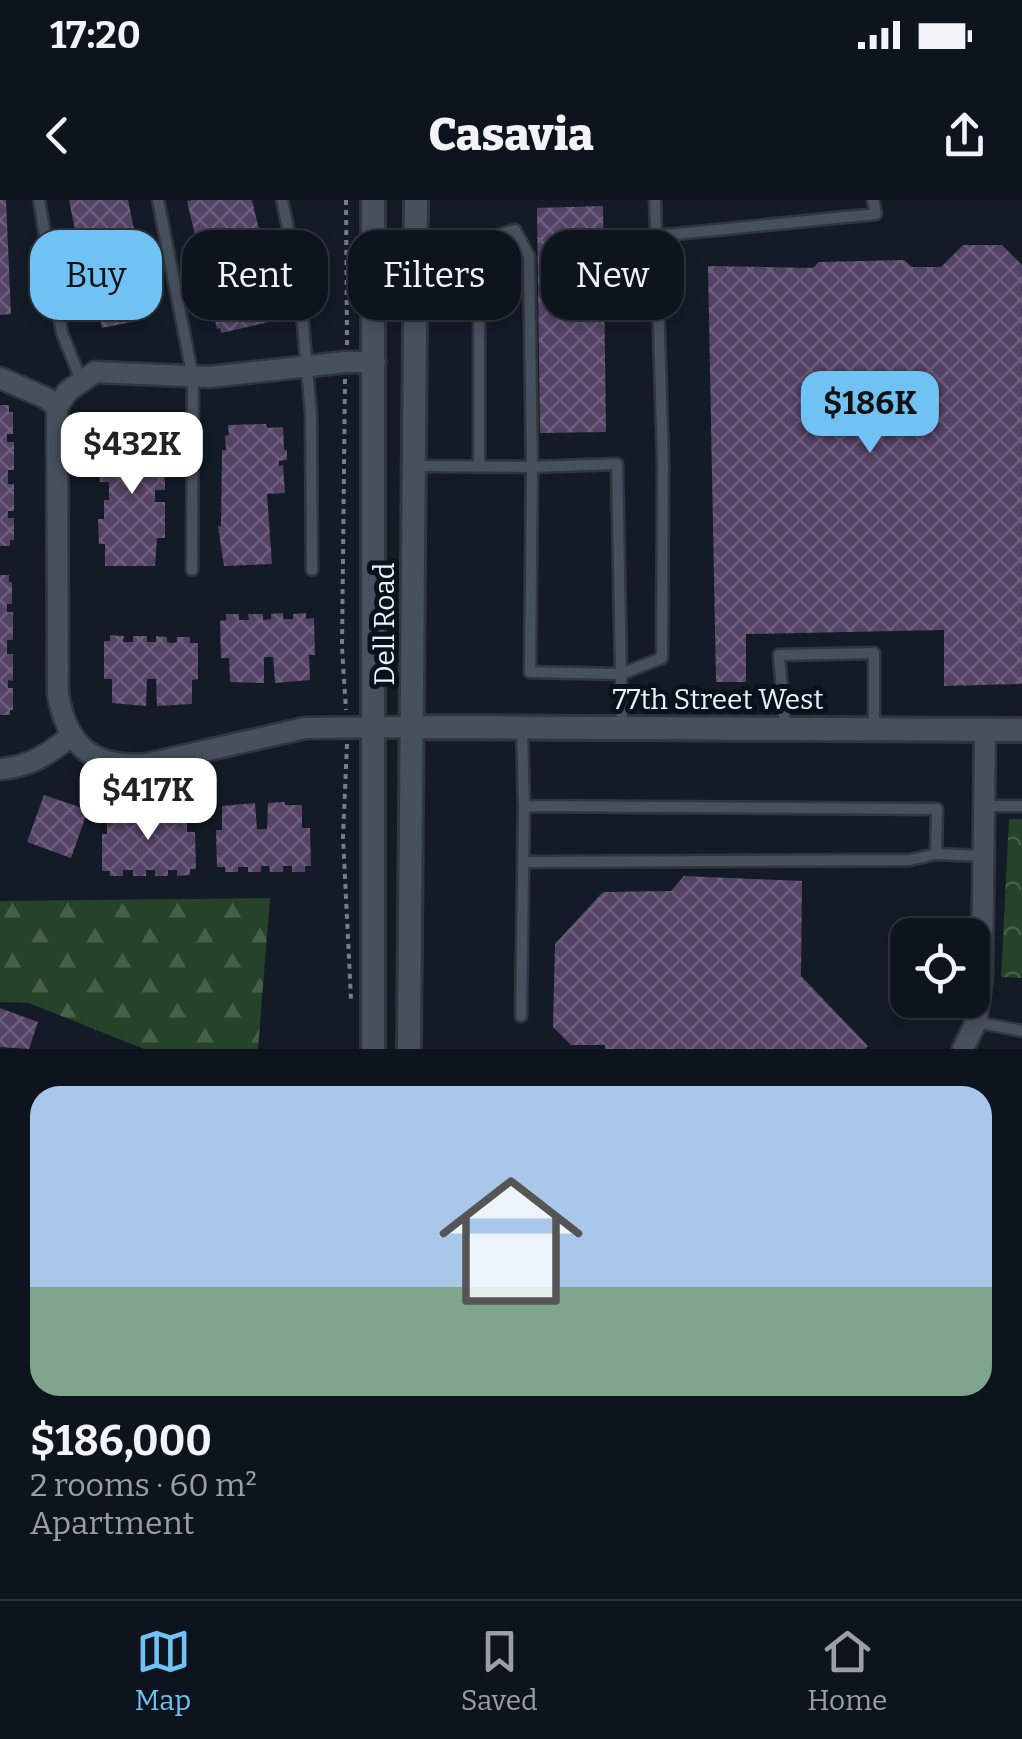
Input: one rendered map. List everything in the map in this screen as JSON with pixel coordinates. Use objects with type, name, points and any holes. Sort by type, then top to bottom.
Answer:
[{"type":"street","name":"Dell Road","points":[[373,200],[373,1049]]},
{"type":"street","name":"Dell Road","points":[[409,1049],[416,200]]},
{"type":"street","points":[[374,362],[193,378],[94,372],[81,380],[57,407],[58,694],[70,736],[83,750],[124,766],[305,728],[414,726]]},
{"type":"street","points":[[0,378],[46,398],[57,407]]},
{"type":"street","name":"77th Street West","points":[[414,726],[1022,730]]},
{"type":"street","points":[[963,1049],[976,1022],[982,978],[985,730]]},
{"type":"street","points":[[0,769],[20,768],[39,760],[70,736]]},
{"type":"lane","points":[[39,200],[62,334],[81,380]]},
{"type":"lane","points":[[158,200],[193,378],[192,570]]},
{"type":"lane","points":[[282,200],[299,280],[311,414],[312,570]]},
{"type":"lane","points":[[654,200],[656,230]]},
{"type":"lane","points":[[684,233],[876,214],[874,200]]},
{"type":"lane","points":[[479,466],[479,270],[488,238],[515,230],[529,256],[530,672],[621,674],[662,658],[658,320]]},
{"type":"lane","points":[[416,466],[617,464],[622,728]]},
{"type":"lane","points":[[785,730],[779,655],[874,653],[874,730]]},
{"type":"lane","points":[[521,1016],[522,728]]},
{"type":"lane","points":[[524,806],[937,809],[936,854]]},
{"type":"lane","points":[[985,806],[1022,806]]},
{"type":"lane","points":[[523,862],[910,860],[936,854],[984,856]]},
{"type":"lane","points":[[976,1022],[1022,1030]]},
{"type":"path","points":[[346,200],[349,304],[342,648],[346,726],[344,881],[352,1002]]},
{"type":"green space","points":[[1009,819],[1022,819],[1022,978],[1001,977]]},
{"type":"green space","points":[[270,898],[258,1049],[144,1049],[29,1003],[0,1002],[0,901]]},
{"type":"building","points":[[0,200],[6,200],[11,314],[0,315]]},
{"type":"building","points":[[69,200],[128,200],[134,230],[75,230]]},
{"type":"building","points":[[252,200],[259,230],[194,230],[187,201]]},
{"type":"building","points":[[603,206],[603,230],[541,230],[541,320],[605,320],[606,432],[540,433],[537,208]]},
{"type":"building","points":[[963,245],[1002,245],[1022,265],[1022,684],[944,686],[944,630],[746,634],[746,682],[716,682],[708,266],[813,268],[819,262],[904,260],[912,267],[941,267]]},
{"type":"building","points":[[100,320],[141,320],[102,328]]},
{"type":"building","points":[[215,320],[269,322],[221,333]]},
{"type":"building","points":[[0,405],[9,405],[9,412],[13,412],[13,434],[7,434],[7,442],[14,442],[14,470],[8,470],[8,484],[14,484],[14,511],[8,511],[8,518],[14,518],[14,540],[10,540],[10,546],[0,546]]},
{"type":"building","points":[[116,424],[155,424],[155,432],[161,432],[161,450],[153,450],[153,463],[165,463],[165,490],[155,490],[155,502],[165,502],[165,538],[157,538],[155,566],[105,566],[105,544],[99,544],[98,519],[104,519],[109,482],[100,482],[99,456],[108,456],[107,433],[117,433]]},
{"type":"building","points":[[266,424],[267,428],[283,427],[287,450],[287,460],[279,461],[279,466],[283,465],[285,493],[267,494],[272,564],[224,566],[218,526],[222,450],[226,450],[228,425]]},
{"type":"building","points":[[0,575],[9,575],[12,582],[12,604],[7,604],[7,612],[13,612],[13,640],[7,640],[7,654],[13,654],[13,681],[8,680],[8,688],[13,688],[10,715],[0,715]]},
{"type":"building","points":[[283,613],[283,619],[306,613],[306,619],[314,618],[315,655],[309,655],[310,680],[275,683],[273,657],[264,657],[264,683],[230,682],[229,658],[221,658],[220,621],[226,620],[226,614],[239,614],[239,620],[249,620],[248,614],[263,614],[263,620],[271,619],[271,614]]},
{"type":"building","points":[[110,635],[124,636],[123,642],[133,642],[133,636],[147,636],[147,642],[156,642],[156,636],[167,637],[167,642],[172,643],[177,642],[177,637],[190,637],[190,643],[198,643],[198,679],[192,680],[192,704],[157,706],[156,679],[147,679],[146,706],[112,703],[112,679],[104,679],[104,641],[110,641]]},
{"type":"building","points":[[44,795],[88,810],[71,858],[27,842]]},
{"type":"building","points":[[255,803],[257,829],[267,829],[268,803],[302,805],[302,828],[310,828],[311,866],[305,866],[305,872],[292,872],[292,866],[283,866],[283,872],[270,872],[269,866],[261,866],[261,872],[238,867],[238,872],[225,872],[225,867],[217,867],[216,830],[222,830],[222,806]]},
{"type":"building","points":[[153,806],[187,808],[187,832],[195,832],[196,869],[190,869],[190,875],[177,876],[177,870],[168,870],[168,876],[155,876],[155,870],[146,870],[146,876],[133,876],[133,870],[123,870],[123,876],[110,876],[110,871],[102,871],[107,809],[140,807],[142,833],[152,833]]},
{"type":"building","points":[[684,876],[802,881],[801,976],[868,1046],[605,1049],[605,1045],[571,1045],[553,1027],[555,944],[603,892],[671,891]]},
{"type":"building","points":[[0,1008],[38,1022],[29,1049],[0,1047]]}]
